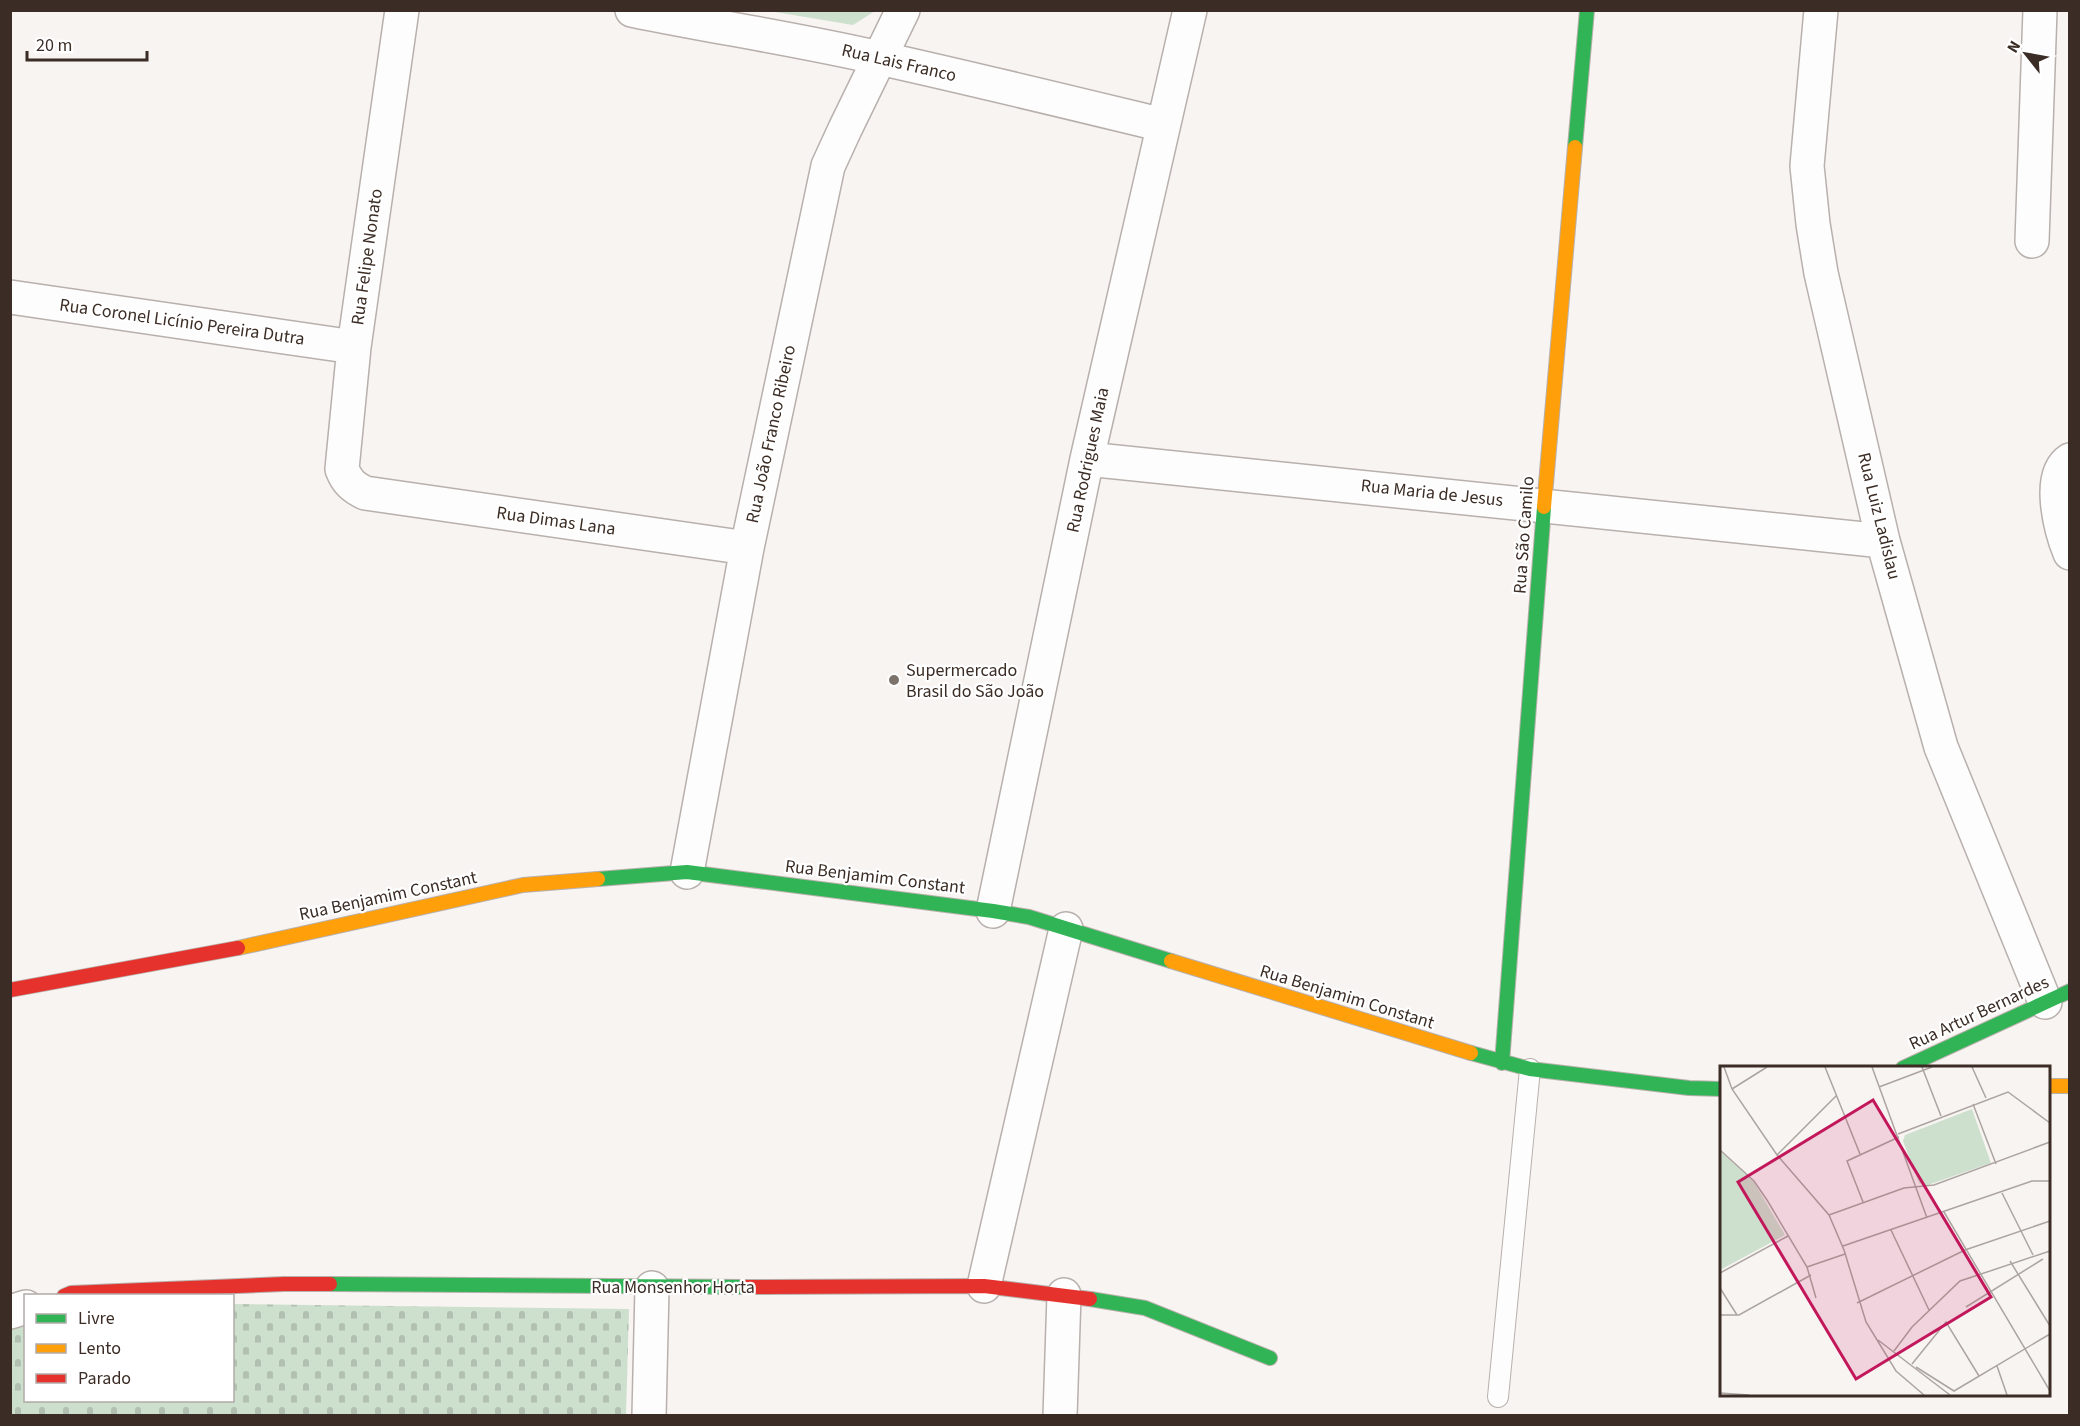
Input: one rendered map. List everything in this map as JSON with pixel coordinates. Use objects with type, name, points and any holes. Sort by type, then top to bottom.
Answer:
[{"type":"street","name":"Rua Felipe Nonato","points":[[365,493],[347,482],[342,469],[354,347],[402,10]]},
{"type":"street","name":"Rua Lais Franco","points":[[632,10],[879,58],[1163,125]]},
{"type":"street","name":"Rua João Franco Ribeiro","points":[[687,872],[747,548],[828,166],[903,10]]},
{"type":"street","name":"Rua Rodrigues Maia","points":[[993,911],[1087,459],[1190,10]]},
{"type":"street","name":"Rua São Camilo","points":[[1502,1063],[1544,504],[1587,10]]},
{"type":"street","name":"Rua Luiz Ladislau","points":[[1821,10],[1807,166],[1813,224],[1821,273],[1883,541],[1941,747],[2057,997]]},
{"type":"street","points":[[2032,241],[2040,10]]},
{"type":"street","name":"Rua Coronel Licínio Pereira Dutra","points":[[10,297],[354,347]]},
{"type":"street","name":"Rua Maria de Jesus","points":[[1087,459],[1544,504],[1883,541]]},
{"type":"street","points":[[2070,460],[2058,475],[2058,520],[2070,553]]},
{"type":"street","name":"Rua Dimas Lana","points":[[365,493],[747,548]]},
{"type":"street","name":"Rua Benjamim Constant","points":[[10,990],[205,955],[523,885],[687,872],[1029,917],[1502,1063],[1530,1069],[1689,1088],[1720,1089]]},
{"type":"street","points":[[984,1286],[1066,929]]},
{"type":"street","name":"Rua Artur Bernardes","points":[[1907,1066],[2057,997]]},
{"type":"street","points":[[2050,1086],[2070,1086]]},
{"type":"street","name":"Rua Monsenhor Horta","points":[[69,1294],[284,1284],[652,1288],[984,1286],[1064,1295],[1145,1308],[1270,1358]]},
{"type":"street","points":[[648,1416],[652,1288]]},
{"type":"street","points":[[1060,1416],[1064,1295]]},
{"type":"lane","points":[[1498,1396],[1530,1069]]},
{"type":"green space","points":[[875,10],[853,25],[769,11]]},
{"type":"green space","points":[[234,1304],[629,1309],[626,1415],[11,1415],[10,1318],[24,1315],[24,1402],[234,1402]]},
{"type":"traffic: fast","points":[[1575,147],[1587,10]]},
{"type":"traffic: fast","points":[[1502,1063],[1544,507]]},
{"type":"traffic: fast","points":[[598,879],[687,872],[993,911],[1029,917],[1171,961]]},
{"type":"traffic: fast","points":[[1907,1066],[2070,991]]},
{"type":"traffic: fast","points":[[1471,1053],[1530,1069],[1689,1088],[1720,1089]]},
{"type":"traffic: fast","points":[[330,1284],[746,1287]]},
{"type":"traffic: fast","points":[[1090,1299],[1145,1308],[1270,1358]]},
{"type":"traffic: slow","points":[[1544,507],[1575,147]]},
{"type":"traffic: slow","points":[[238,948],[523,885],[598,879]]},
{"type":"traffic: slow","points":[[1171,961],[1471,1053]]},
{"type":"traffic: slow","points":[[2050,1086],[2070,1086]]},
{"type":"traffic: jam","points":[[10,990],[238,948]]},
{"type":"traffic: jam","points":[[69,1294],[330,1284]]},
{"type":"traffic: jam","points":[[746,1287],[984,1286],[1090,1299]]},
{"type":"place","name":"Supermercado Brasil do São João","points":[[894,680]]}]
